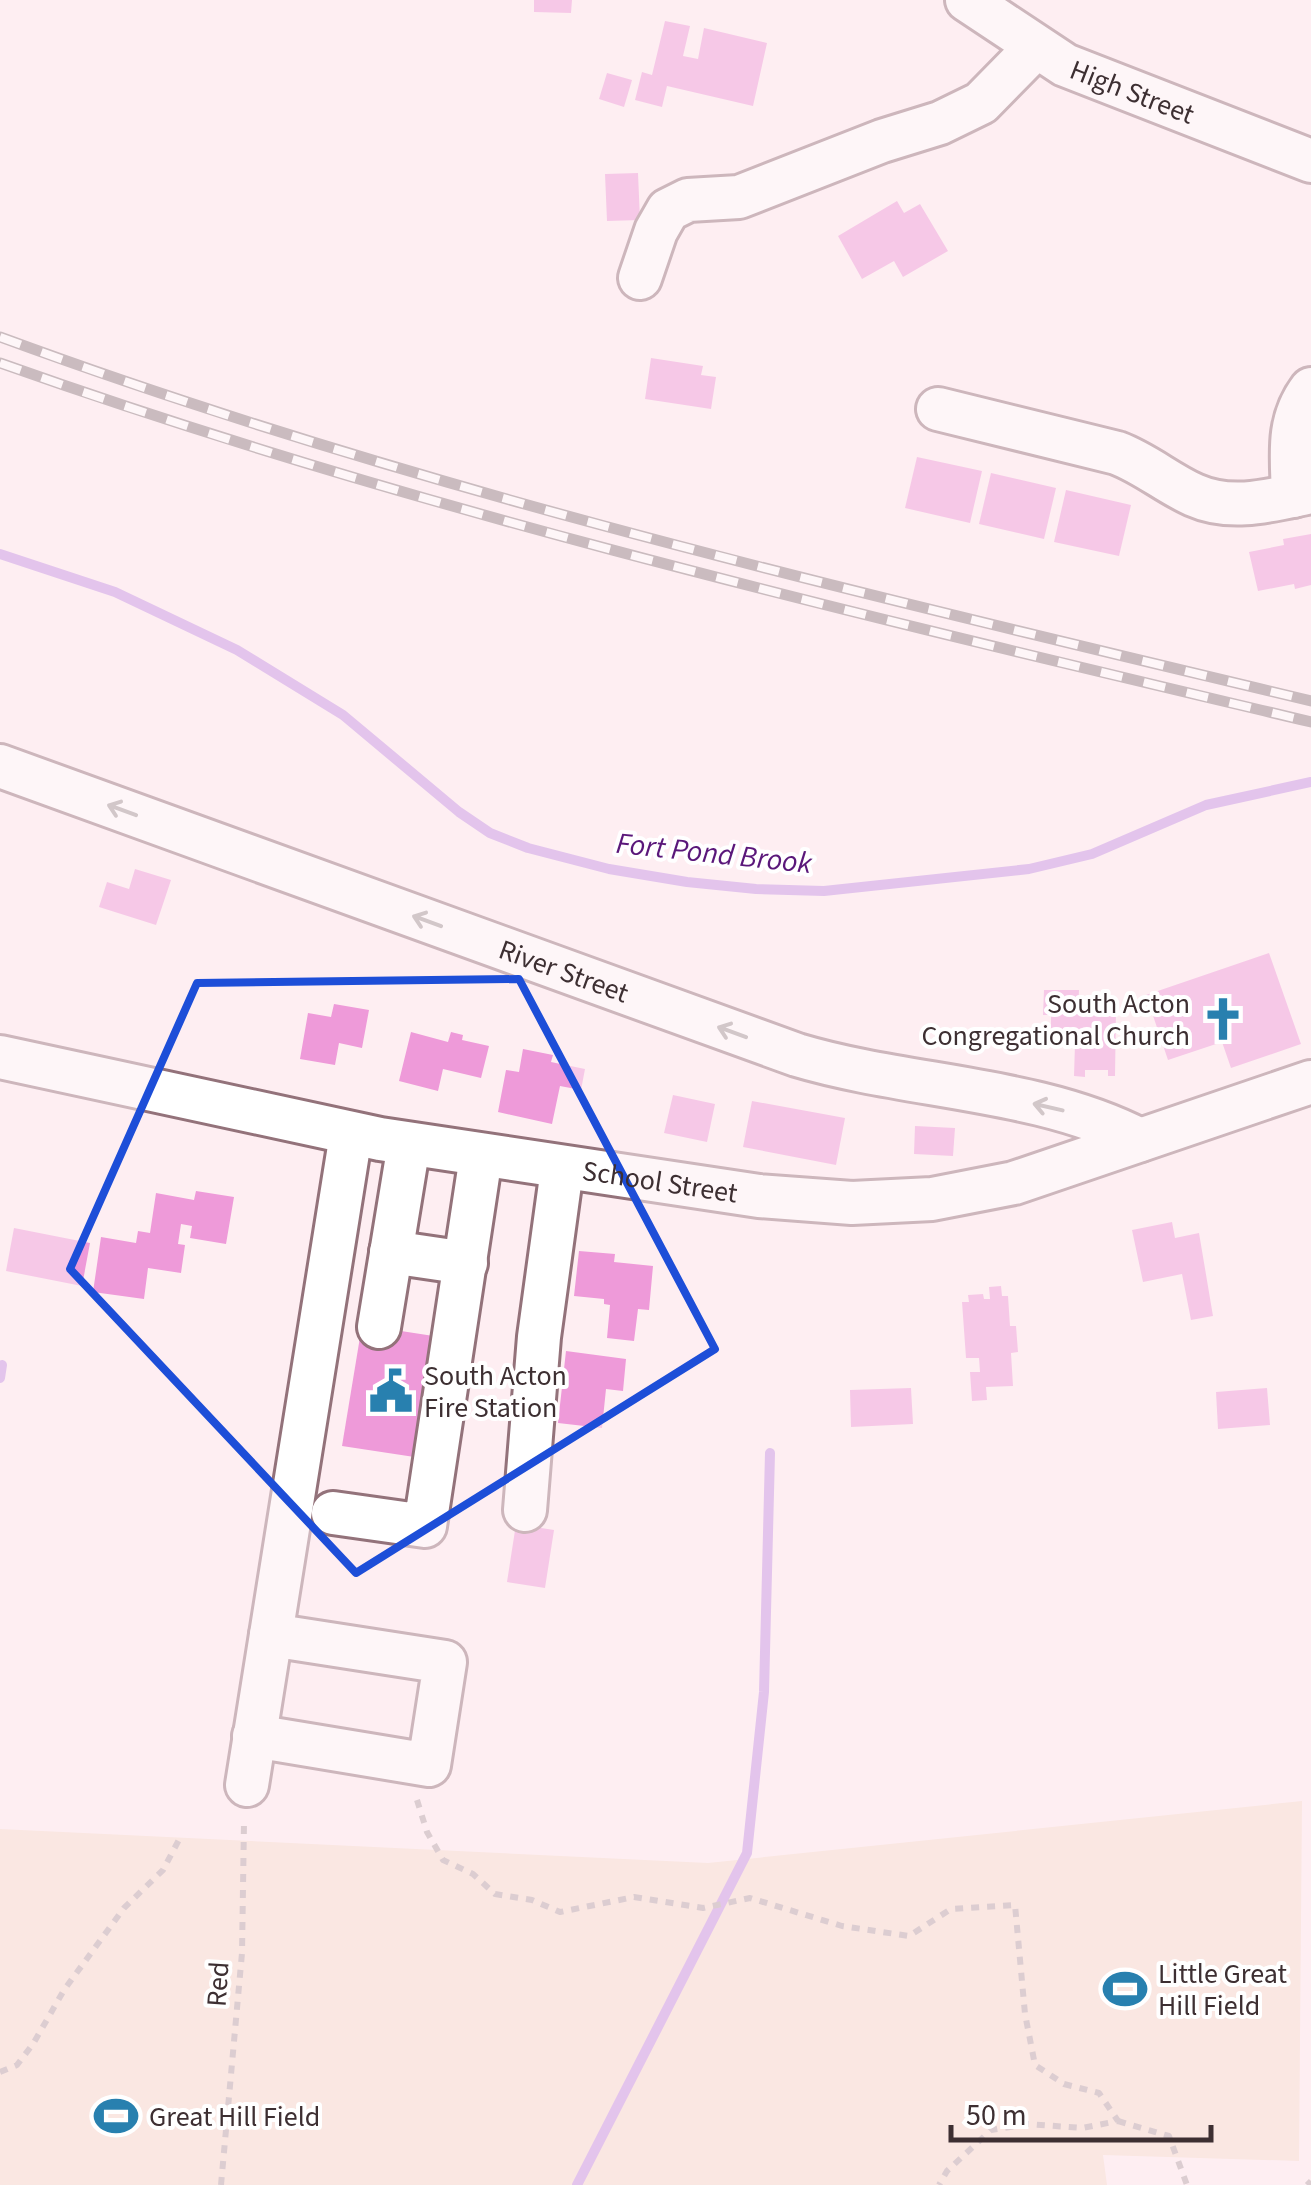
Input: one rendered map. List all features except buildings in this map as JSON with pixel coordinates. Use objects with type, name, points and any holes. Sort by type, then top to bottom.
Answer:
[{"type":"street","name":"High Street","points":[[966,0],[1064,65],[1311,162]]},
{"type":"street","points":[[640,278],[656,231],[668,210],[688,200],[738,198],[882,141],[940,123],[981,102],[1036,48]]},
{"type":"street","points":[[938,409],[1117,453],[1208,500],[1244,504],[1302,494],[1292,428],[1311,389]]},
{"type":"street","name":"River Street","points":[[0,766],[797,1055],[864,1073],[1051,1107],[1104,1122],[1140,1140]]},
{"type":"street","name":"School Street","points":[[0,1057],[409,1144],[782,1199],[852,1203],[952,1196],[1014,1183],[1311,1082]]},
{"type":"street","points":[[247,1785],[351,1134]]},
{"type":"street","points":[[391,1329],[403,1254],[409,1144]]},
{"type":"street","points":[[333,1513],[426,1526],[482,1156]]},
{"type":"street","points":[[525,1510],[540,1320],[562,1169]]},
{"type":"street","points":[[403,1254],[466,1263]]},
{"type":"street","points":[[254,1736],[428,1765],[445,1662],[271,1635]]},
{"type":"path","name":"Red","points":[[220,2185],[242,1953],[247,1785]]},
{"type":"path","points":[[418,1804],[443,1860],[473,1874],[495,1894],[532,1900],[560,1912],[634,1897],[703,1908],[750,1898],[842,1926],[909,1936],[951,1909],[1015,1905],[1025,2014],[1035,2065],[1064,2084],[1099,2093],[1118,2120]]},
{"type":"path","points":[[0,2072],[17,2065],[71,1980],[124,1908],[163,1870],[182,1834]]},
{"type":"path","points":[[939,2185],[948,2171],[991,2130],[1028,2124],[1082,2128],[1118,2120],[1169,2136],[1187,2185]]},
{"type":"highlighted area","points":[[519,979],[715,1349],[356,1573],[70,1269],[197,983]]},
{"type":"shaded area","points":[[1302,1801],[1299,2161],[1103,2155],[1107,2185],[0,2185],[0,1829],[708,1863]]},
{"type":"waterway","name":"Fort Pond Brook","points":[[0,554],[115,592],[237,650],[343,715],[459,812],[490,833],[528,848],[609,869],[687,882],[824,891],[1029,869],[1092,854],[1206,805],[1311,782]]},
{"type":"waterway","points":[[0,1378],[2,1365]]},
{"type":"waterway","points":[[577,2185],[747,1853],[764,1692],[770,1453]]},
{"type":"railway","points":[[0,337],[161,393],[486,493],[815,581],[1311,701]]},
{"type":"railway","points":[[0,363],[161,418],[487,516],[815,602],[1311,722]]},
{"type":"place","name":"South Acton Congregational Church","points":[[1223,1019]]},
{"type":"place","name":"South Acton Fire Station","points":[[391,1391]]},
{"type":"place","name":"Little Great Hill Field","points":[[1125,1989]]},
{"type":"place","name":"Great Hill Field","points":[[116,2116]]}]
